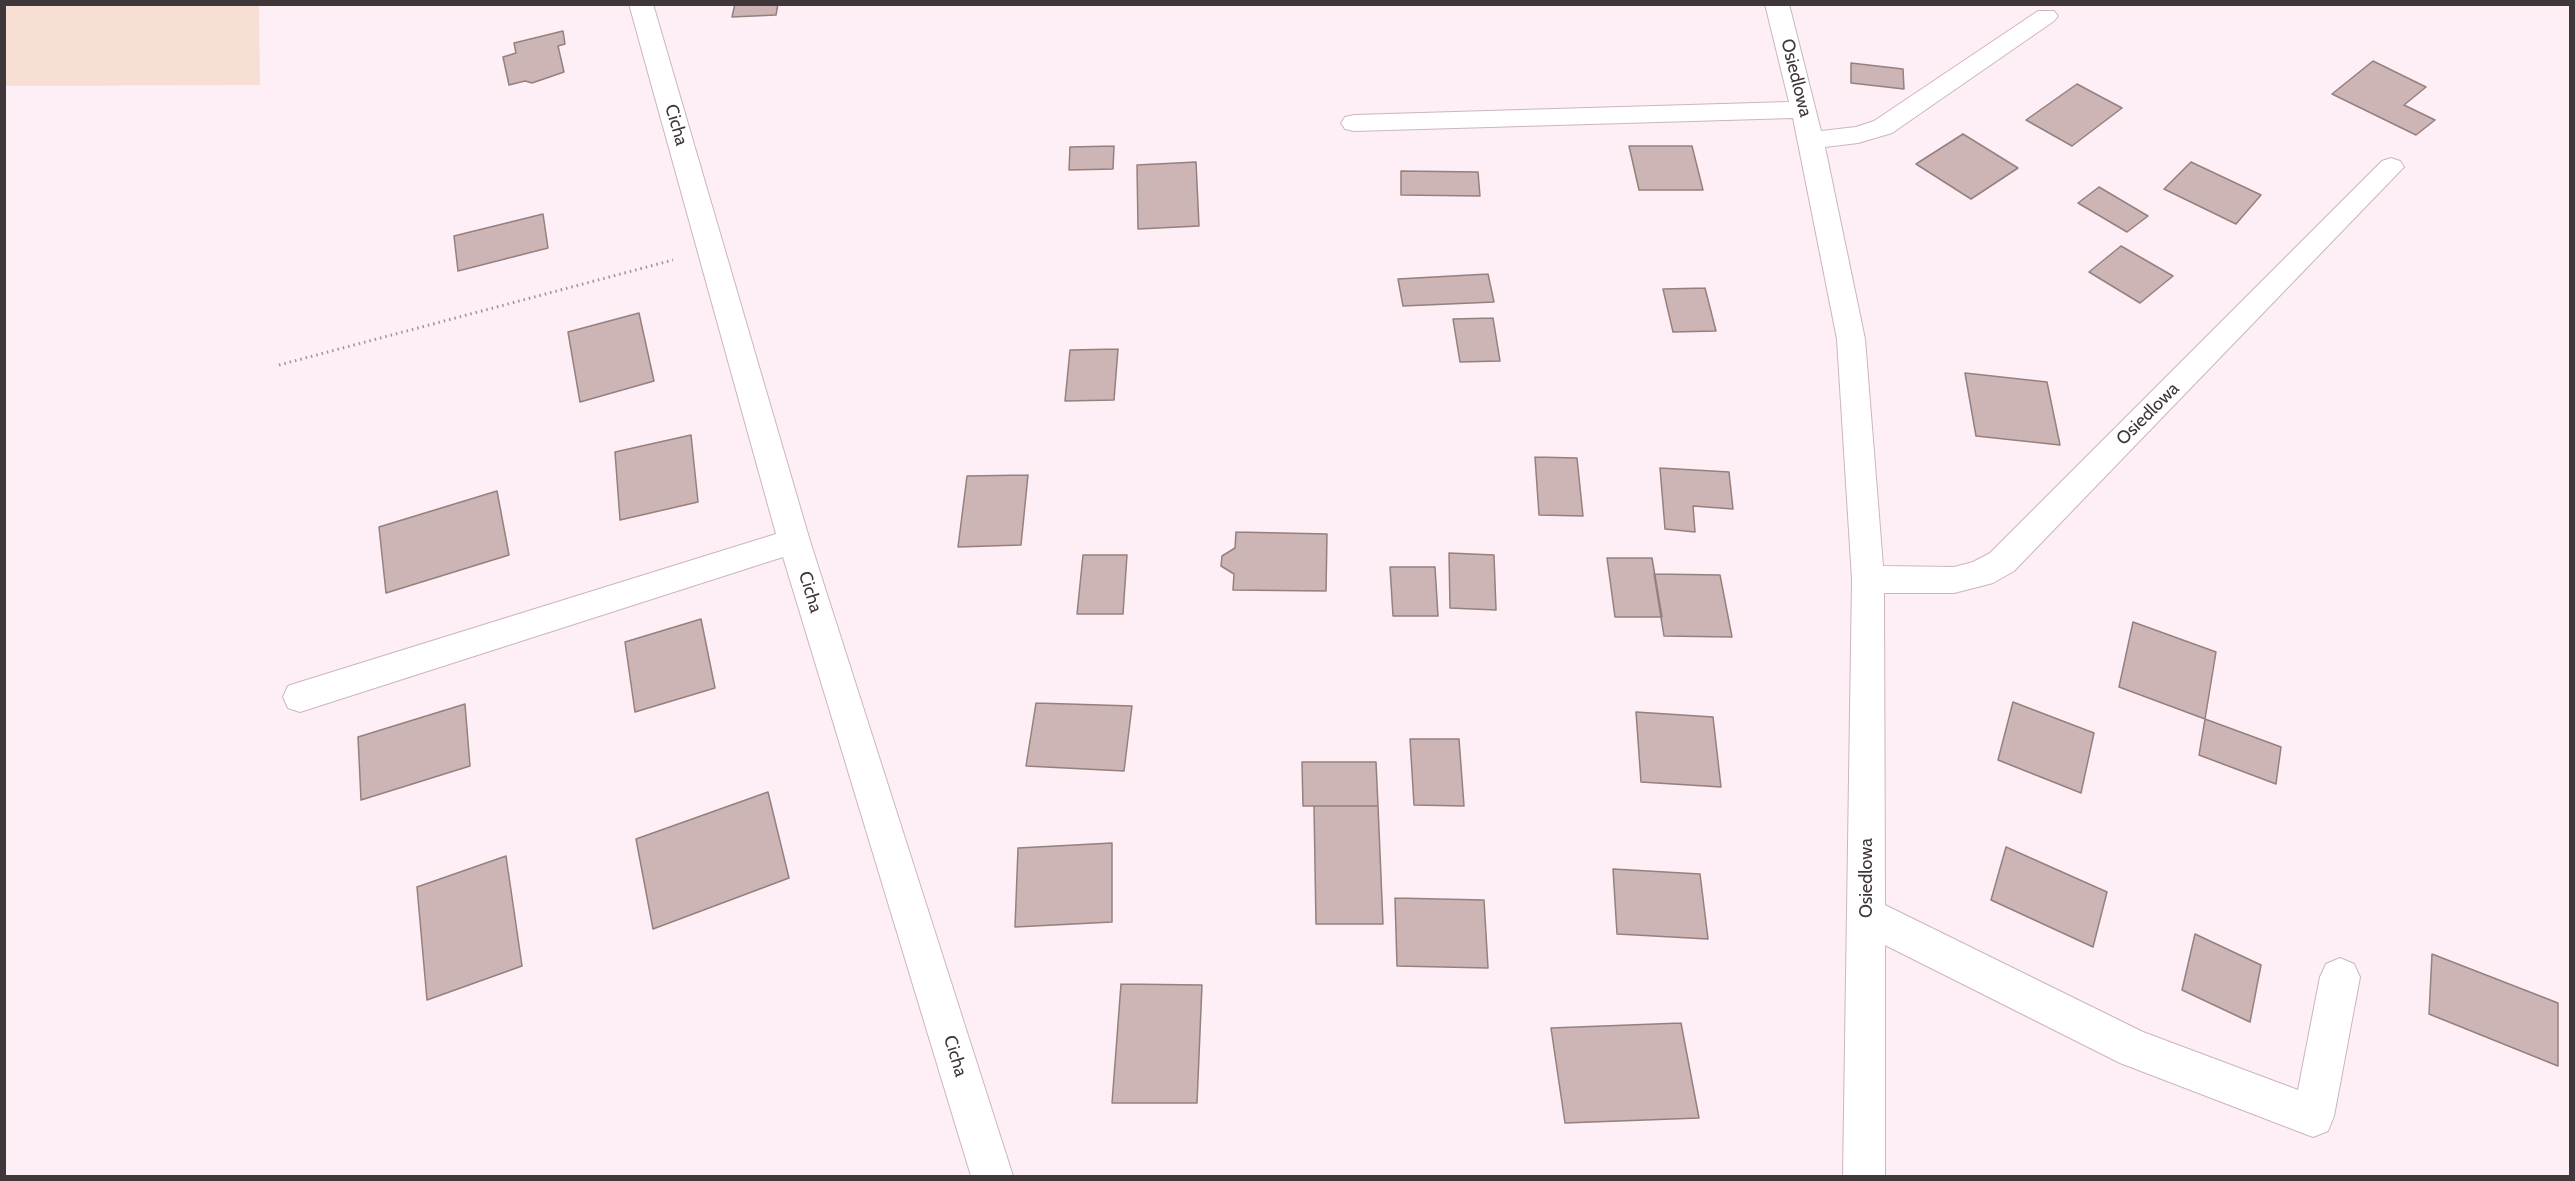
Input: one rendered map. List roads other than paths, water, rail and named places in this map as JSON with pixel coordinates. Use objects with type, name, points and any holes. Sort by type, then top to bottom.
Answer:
[{"type":"street","name":"Cicha","points":[[641,4],[794,541],[993,1176]]},
{"type":"street","name":"Osiedlowa","points":[[1777,4],[1808,125],[1851,339],[1868,579],[1864,1176]]},
{"type":"street","points":[[1354,123],[1808,125],[1858,135],[1882,127],[2046,15]]},
{"type":"street","name":"Osiedlowa","points":[[1868,579],[1954,580],[1981,574],[2002,562],[2391,167]]},
{"type":"street","points":[[300,697],[794,541]]},
{"type":"street","points":[[1867,916],[2134,1049],[2313,1116],[2340,977]]}]
